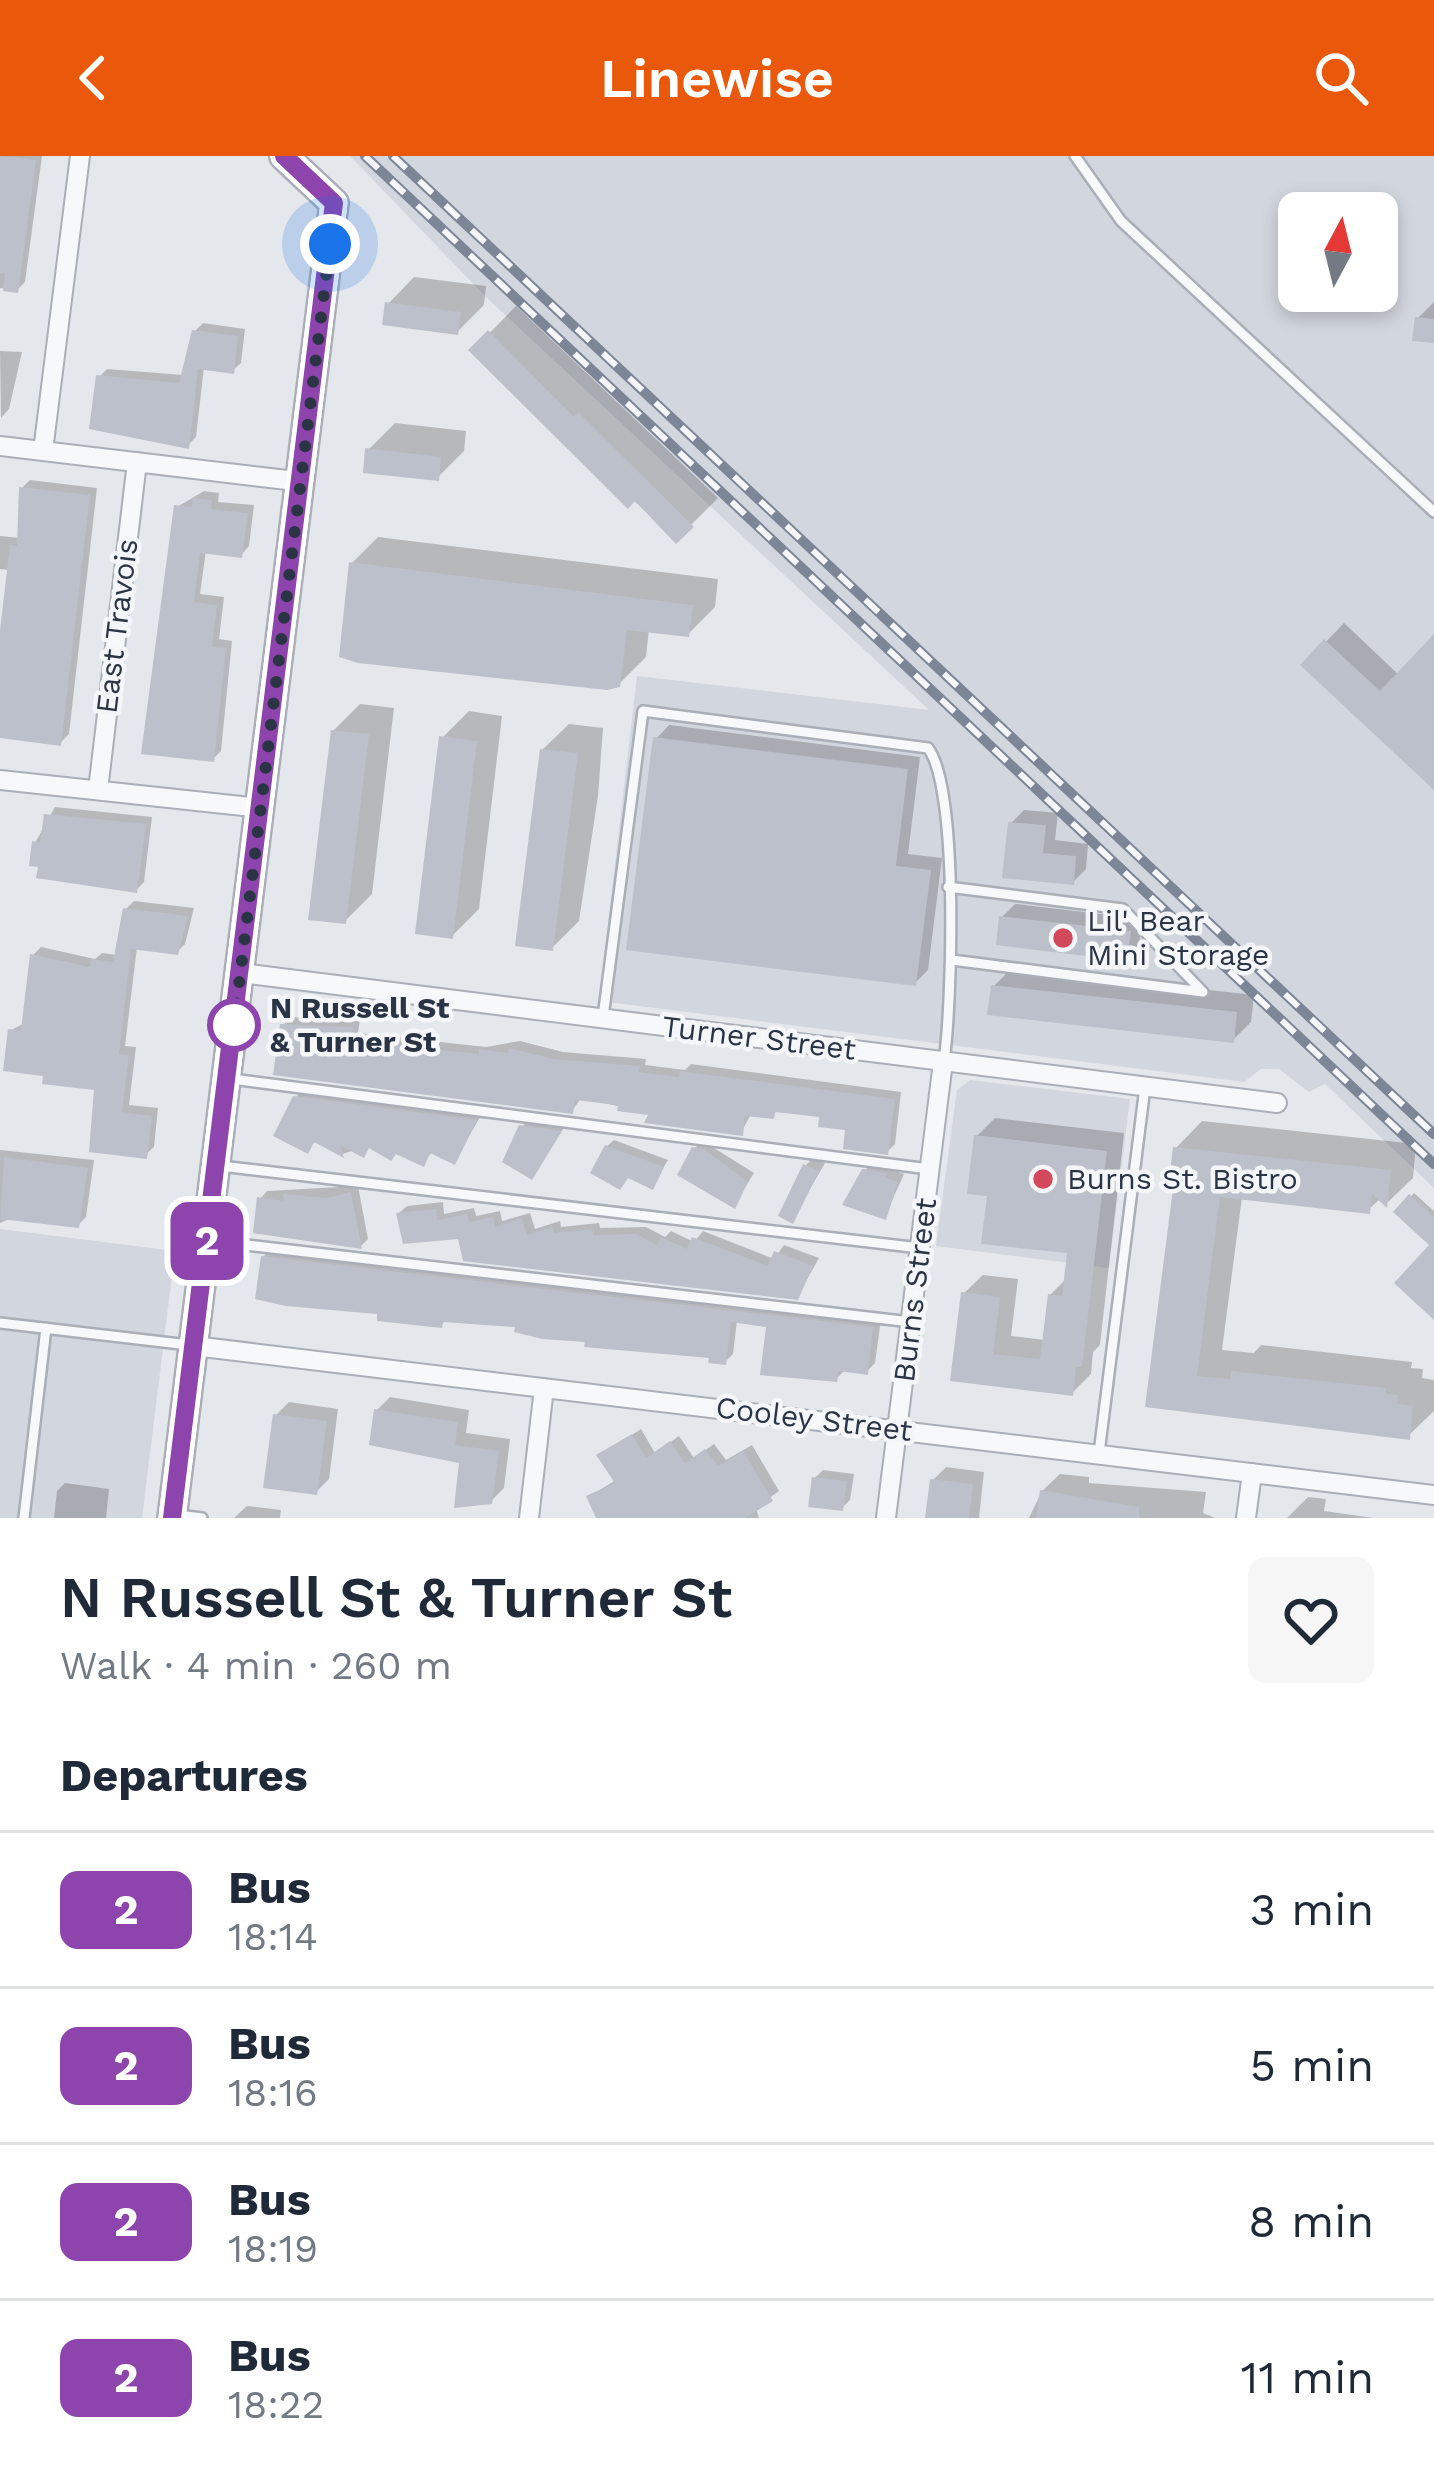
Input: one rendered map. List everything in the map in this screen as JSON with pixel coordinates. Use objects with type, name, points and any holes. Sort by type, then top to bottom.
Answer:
[{"type":"street","points":[[44,451],[80,156]]},
{"type":"street","points":[[172,1516],[304,482],[334,203],[284,156]]},
{"type":"street","points":[[0,446],[304,482]]},
{"type":"street","name":"East Travois","points":[[98,790],[137,462]]},
{"type":"street","points":[[1,786],[98,790],[261,808]]},
{"type":"street","name":"Turner Street","points":[[241,973],[1277,1103]]},
{"type":"street","name":"Burns Street","points":[[886,1518],[944,1062]]},
{"type":"street","name":"Cooley Street","points":[[194,1346],[1434,1495]]},
{"type":"street","points":[[529,1518],[544,1388]]},
{"type":"street","points":[[1246,1518],[1252,1473]]},
{"type":"lane","points":[[1075,156],[1120,221],[1434,512]]},
{"type":"lane","points":[[603,1017],[643,711],[928,748],[935,758],[944,812],[952,960],[944,1062]]},
{"type":"lane","points":[[948,886],[1123,909],[1203,992],[952,960]]},
{"type":"lane","points":[[226,1079],[929,1169]]},
{"type":"lane","points":[[1099,1453],[1145,1087]]},
{"type":"lane","points":[[216,1165],[920,1248]]},
{"type":"lane","points":[[207,1240],[912,1322]]},
{"type":"lane","points":[[0,1323],[194,1346]]},
{"type":"lane","points":[[24,1518],[46,1328]]},
{"type":"lane","points":[[172,1516],[202,1518]]},
{"type":"shaded area","points":[[350,156],[1434,156],[1434,1188],[1325,1084],[1309,1092],[1279,1069],[1261,1069],[1244,1082],[599,1001],[637,676],[929,710],[487,298]]},
{"type":"shaded area","points":[[970,1080],[1130,1099],[1109,1268],[936,1246],[957,1090]]},
{"type":"shaded area","points":[[0,1229],[175,1251],[142,1518],[0,1518]]},
{"type":"building","points":[[0,156],[36,160],[18,293],[3,291],[5,273],[0,273]]},
{"type":"building","points":[[385,302],[461,312],[458,335],[382,325]]},
{"type":"building","points":[[1415,317],[1434,319],[1434,343],[1412,341]]},
{"type":"building","points":[[192,330],[238,336],[234,374],[198,369],[189,449],[89,429],[96,375],[179,383]]},
{"type":"building","points":[[488,330],[694,527],[676,544],[635,501],[628,509],[468,350]]},
{"type":"building","points":[[365,448],[441,457],[439,481],[363,473]]},
{"type":"building","points":[[19,487],[90,495],[61,746],[0,738],[0,630],[10,545],[17,546]]},
{"type":"building","points":[[193,498],[212,500],[211,509],[248,513],[242,558],[200,553],[194,602],[217,605],[212,647],[226,648],[214,762],[141,754],[174,505],[192,507]]},
{"type":"building","points":[[349,562],[693,605],[689,637],[627,630],[620,687],[607,690],[358,663],[339,657]]},
{"type":"building","points":[[1434,634],[1434,790],[1300,665],[1324,639],[1380,691]]},
{"type":"building","points":[[331,730],[369,734],[346,924],[308,920]]},
{"type":"building","points":[[439,736],[477,741],[453,939],[415,934]]},
{"type":"building","points":[[653,737],[908,769],[896,866],[931,870],[916,986],[626,950]]},
{"type":"building","points":[[540,749],[578,753],[553,951],[515,946]]},
{"type":"building","points":[[44,814],[146,824],[137,893],[36,878],[38,867],[29,866],[32,841],[40,843]]},
{"type":"building","points":[[1008,822],[1046,825],[1043,853],[1076,856],[1074,885],[1002,878]]},
{"type":"building","points":[[123,908],[188,916],[178,955],[131,949],[119,1054],[129,1055],[122,1112],[152,1116],[147,1159],[89,1152],[94,1090],[42,1084],[43,1076],[3,1071],[8,1029],[21,1030],[30,954],[90,967],[91,959],[113,962]]},
{"type":"building","name":"Lil' Bear Mini Storage","points":[[999,916],[1131,931],[1127,961],[996,945]]},
{"type":"building","points":[[991,985],[1237,1012],[1234,1043],[987,1015]]},
{"type":"building","points":[[280,1024],[353,1027],[352,1040],[392,1045],[479,1054],[479,1049],[508,1053],[509,1048],[554,1059],[640,1066],[639,1072],[679,1077],[680,1071],[895,1099],[888,1155],[843,1149],[845,1130],[818,1127],[819,1117],[775,1112],[774,1119],[745,1116],[743,1136],[644,1123],[648,1115],[617,1111],[618,1105],[575,1100],[573,1114],[273,1075]]},
{"type":"building","points":[[293,1096],[477,1120],[455,1165],[430,1153],[424,1167],[396,1154],[391,1161],[369,1148],[364,1158],[341,1146],[344,1158],[314,1142],[308,1154],[273,1136]]},
{"type":"building","points":[[519,1125],[562,1131],[532,1180],[502,1162]]},
{"type":"building","points":[[974,1135],[1107,1151],[1082,1367],[1076,1367],[1073,1396],[950,1381],[961,1292],[1000,1297],[993,1354],[1040,1359],[1048,1294],[1062,1296],[1067,1253],[981,1244],[987,1196],[967,1194]]},
{"type":"building","points":[[605,1145],[664,1167],[653,1190],[628,1178],[620,1190],[590,1173]]},
{"type":"building","points":[[692,1147],[704,1149],[748,1182],[735,1209],[677,1175]]},
{"type":"building","points":[[1173,1147],[1391,1170],[1387,1208],[1372,1194],[1370,1214],[1220,1197],[1197,1376],[1231,1379],[1231,1371],[1386,1388],[1386,1394],[1398,1395],[1397,1404],[1413,1406],[1410,1440],[1145,1407],[1174,1181],[1169,1180]]},
{"type":"building","points":[[4,1157],[88,1168],[79,1228],[0,1219]]},
{"type":"building","points":[[803,1164],[819,1171],[793,1224],[778,1216]]},
{"type":"building","points":[[862,1169],[886,1173],[885,1177],[898,1182],[886,1220],[842,1205]]},
{"type":"building","points":[[351,1192],[362,1249],[253,1233],[257,1197],[284,1201],[283,1194],[326,1198]]},
{"type":"building","points":[[1409,1194],[1434,1217],[1434,1320],[1394,1283],[1429,1245],[1393,1212]]},
{"type":"building","points":[[436,1209],[437,1220],[467,1214],[469,1222],[493,1217],[495,1227],[522,1218],[527,1235],[552,1227],[554,1233],[592,1229],[593,1235],[637,1234],[657,1245],[661,1237],[687,1249],[692,1237],[768,1266],[774,1251],[813,1266],[798,1300],[463,1261],[458,1239],[403,1244],[396,1213]]},
{"type":"building","points":[[261,1256],[873,1327],[868,1375],[839,1371],[837,1382],[760,1375],[766,1327],[731,1322],[726,1365],[708,1363],[709,1358],[584,1347],[585,1342],[514,1332],[515,1327],[443,1322],[442,1328],[377,1321],[377,1314],[286,1306],[255,1299]]},
{"type":"building","points":[[374,1409],[458,1422],[455,1445],[499,1451],[492,1504],[454,1508],[459,1463],[369,1445]]},
{"type":"building","points":[[273,1414],[327,1421],[317,1495],[263,1488]]},
{"type":"building","points":[[632,1434],[646,1458],[670,1441],[685,1463],[705,1449],[718,1466],[743,1451],[773,1501],[745,1518],[596,1518],[586,1496],[615,1483],[596,1455]]},
{"type":"building","points":[[812,1477],[847,1481],[843,1511],[808,1507]]},
{"type":"building","points":[[930,1479],[973,1484],[969,1518],[925,1518]]},
{"type":"building","points":[[1040,1490],[1139,1507],[1139,1518],[1036,1518]]},
{"type":"railway","points":[[365,156],[1434,1164]]},
{"type":"railway","points":[[393,156],[1434,1134]]},
{"type":"bus line","name":"2","points":[[172,1518],[304,482],[334,203],[284,156]]},
{"type":"place","name":"Lil' Bear Mini Storage","points":[[1063,938]]},
{"type":"place","name":"N Russell St & Turner St","points":[[234,1025]]},
{"type":"place","name":"Burns St. Bistro","points":[[1043,1179]]},
{"type":"route","points":[[234,1025],[330,244]]}]
